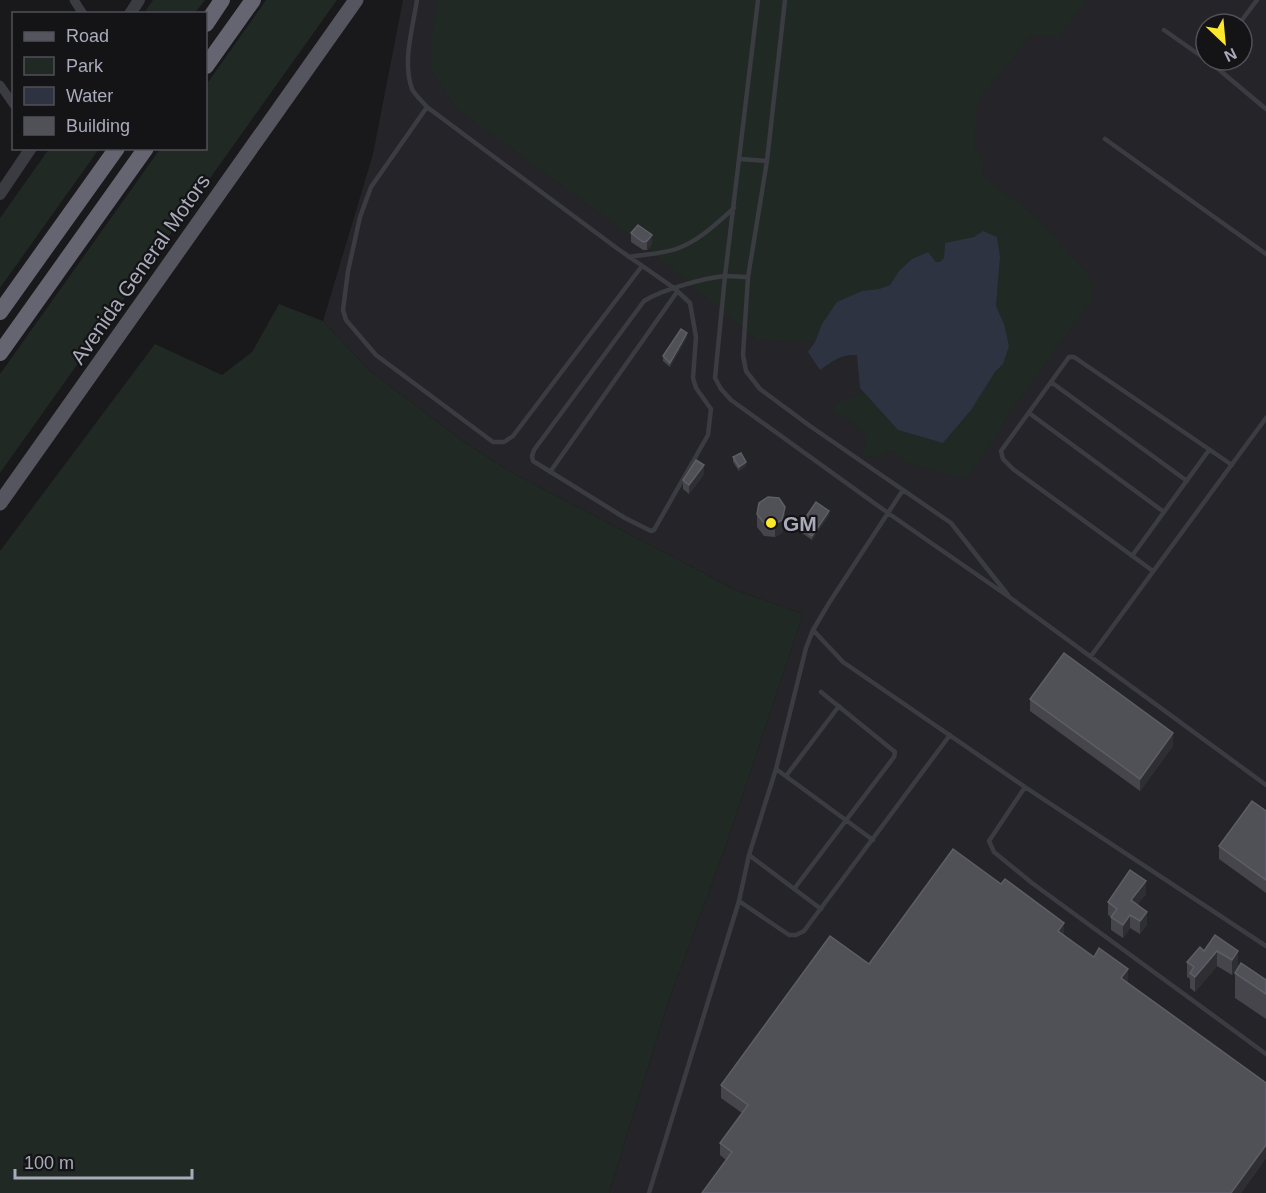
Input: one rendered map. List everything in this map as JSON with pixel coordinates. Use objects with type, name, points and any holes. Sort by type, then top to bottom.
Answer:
[{"type":"highway","points":[[207,22],[222,0]]},
{"type":"highway","points":[[207,65],[252,0]]},
{"type":"highway","points":[[0,312],[116,150]]},
{"type":"highway","points":[[0,353],[145,150]]},
{"type":"main road","name":"Avenida General Motors","points":[[0,502],[356,0]]},
{"type":"street","points":[[0,86],[12,102]]},
{"type":"street","points":[[0,194],[30,150]]},
{"type":"lane","points":[[417,0],[411,36],[409,75],[413,90],[427,107],[676,290],[690,303],[696,337],[693,378],[696,388],[711,409],[708,435],[654,530],[651,531],[625,518],[533,461],[534,450],[644,301],[658,292],[676,290],[725,276],[748,277]]},
{"type":"lane","points":[[758,0],[715,378],[721,389],[731,400],[1012,599],[1266,785]]},
{"type":"lane","points":[[785,0],[766,161],[748,277],[743,355],[746,371],[760,389],[768,395],[951,523],[1012,599]]},
{"type":"lane","points":[[1164,30],[1194,50]]},
{"type":"lane","points":[[1223,72],[1266,109]]},
{"type":"lane","points":[[427,107],[371,187],[360,217],[348,271],[343,310],[346,320],[376,355],[403,376],[493,442],[504,442],[513,436],[642,266]]},
{"type":"lane","points":[[1105,139],[1266,254]]},
{"type":"lane","points":[[740,159],[766,161]]},
{"type":"lane","points":[[628,256],[674,250],[691,243],[734,208]]},
{"type":"lane","points":[[550,472],[676,290]]},
{"type":"lane","points":[[1153,571],[1013,469],[1003,459],[1001,451],[1069,357],[1074,357],[1232,465]]},
{"type":"lane","points":[[1051,382],[1187,481]]},
{"type":"lane","points":[[1029,413],[1164,512]]},
{"type":"lane","points":[[1091,656],[1266,418]]},
{"type":"lane","points":[[1132,556],[1209,450]]},
{"type":"lane","points":[[649,1193],[739,901],[749,855],[776,769],[806,648],[813,630],[903,490]]},
{"type":"lane","points":[[813,630],[843,662],[1025,787],[1266,946]]},
{"type":"lane","points":[[794,889],[894,757],[895,752],[821,692]]},
{"type":"lane","points":[[786,776],[839,706]]},
{"type":"lane","points":[[739,901],[789,935],[796,935],[804,931],[950,735]]},
{"type":"lane","points":[[776,769],[873,840]]},
{"type":"lane","points":[[1025,787],[989,841],[994,852],[1032,883],[1266,1054]]},
{"type":"lane","points":[[749,855],[821,909]]},
{"type":"shaded area","points":[[403,0],[1266,0],[1266,1193],[609,1193],[669,1000],[725,848],[803,614],[736,590],[509,471],[460,439],[369,370],[323,321],[373,154]]},
{"type":"green space","points":[[153,0],[205,0],[196,12],[145,12]]},
{"type":"green space","points":[[266,0],[337,0],[0,473],[0,374],[159,150],[207,150],[207,84]]},
{"type":"green space","points":[[438,0],[1087,0],[1059,36],[1031,35],[977,102],[975,147],[986,167],[981,174],[1037,218],[1087,273],[1093,286],[1092,300],[1012,409],[966,479],[907,463],[891,450],[879,458],[862,456],[867,440],[851,421],[832,412],[837,403],[864,393],[898,430],[943,443],[971,410],[995,372],[1003,364],[1004,324],[996,306],[1000,257],[997,237],[988,234],[945,243],[944,258],[940,262],[936,262],[928,252],[912,259],[899,271],[890,285],[862,291],[822,324],[815,342],[756,339],[646,247],[456,108],[432,71],[431,38]]},
{"type":"green space","points":[[48,150],[98,150],[0,288],[0,218]]},
{"type":"green space","points":[[279,304],[323,321],[369,370],[460,439],[509,471],[736,590],[803,614],[725,848],[669,1000],[609,1193],[0,1193],[0,551],[155,344],[222,375],[252,352]]},
{"type":"water","points":[[983,231],[997,237],[1000,257],[996,306],[1004,324],[1009,346],[1003,364],[995,372],[971,410],[943,443],[898,430],[860,388],[857,355],[841,357],[820,370],[808,352],[822,324],[837,302],[862,291],[890,285],[899,271],[912,259],[928,252],[936,262],[940,262],[944,258],[945,243],[974,237]]},
{"type":"building","points":[[638,225],[652,235],[647,241],[643,242],[631,233]]},
{"type":"building","points":[[681,329],[687,333],[670,363],[663,356]]},
{"type":"building","points":[[741,453],[746,462],[739,467],[733,457]]},
{"type":"building","points":[[696,460],[704,465],[689,485],[683,480]]},
{"type":"building","points":[[768,497],[779,498],[785,507],[782,520],[775,524],[764,523],[757,514],[759,503]]},
{"type":"building","points":[[816,502],[829,511],[812,536],[799,527]]},
{"type":"building","points":[[1064,653],[1173,733],[1140,779],[1030,699]]},
{"type":"building","points":[[1252,801],[1266,811],[1266,880],[1219,846]]},
{"type":"building","points":[[953,849],[1001,884],[1005,879],[1064,923],[1058,931],[1094,957],[1099,948],[1128,969],[1121,978],[1266,1083],[1266,1145],[1231,1193],[702,1193],[732,1152],[720,1143],[748,1105],[721,1085],[830,936],[869,964]]},
{"type":"building","points":[[1130,870],[1146,881],[1131,900],[1147,912],[1140,921],[1130,915],[1123,925],[1111,917],[1117,909],[1108,902]]},
{"type":"building","points":[[1215,935],[1238,951],[1232,960],[1217,951],[1195,977],[1190,973],[1194,967],[1187,962],[1200,947],[1204,951]]},
{"type":"building","points":[[1241,963],[1266,980],[1266,994],[1235,973]]},
{"type":"place","name":"GM","points":[[771,523]]}]
